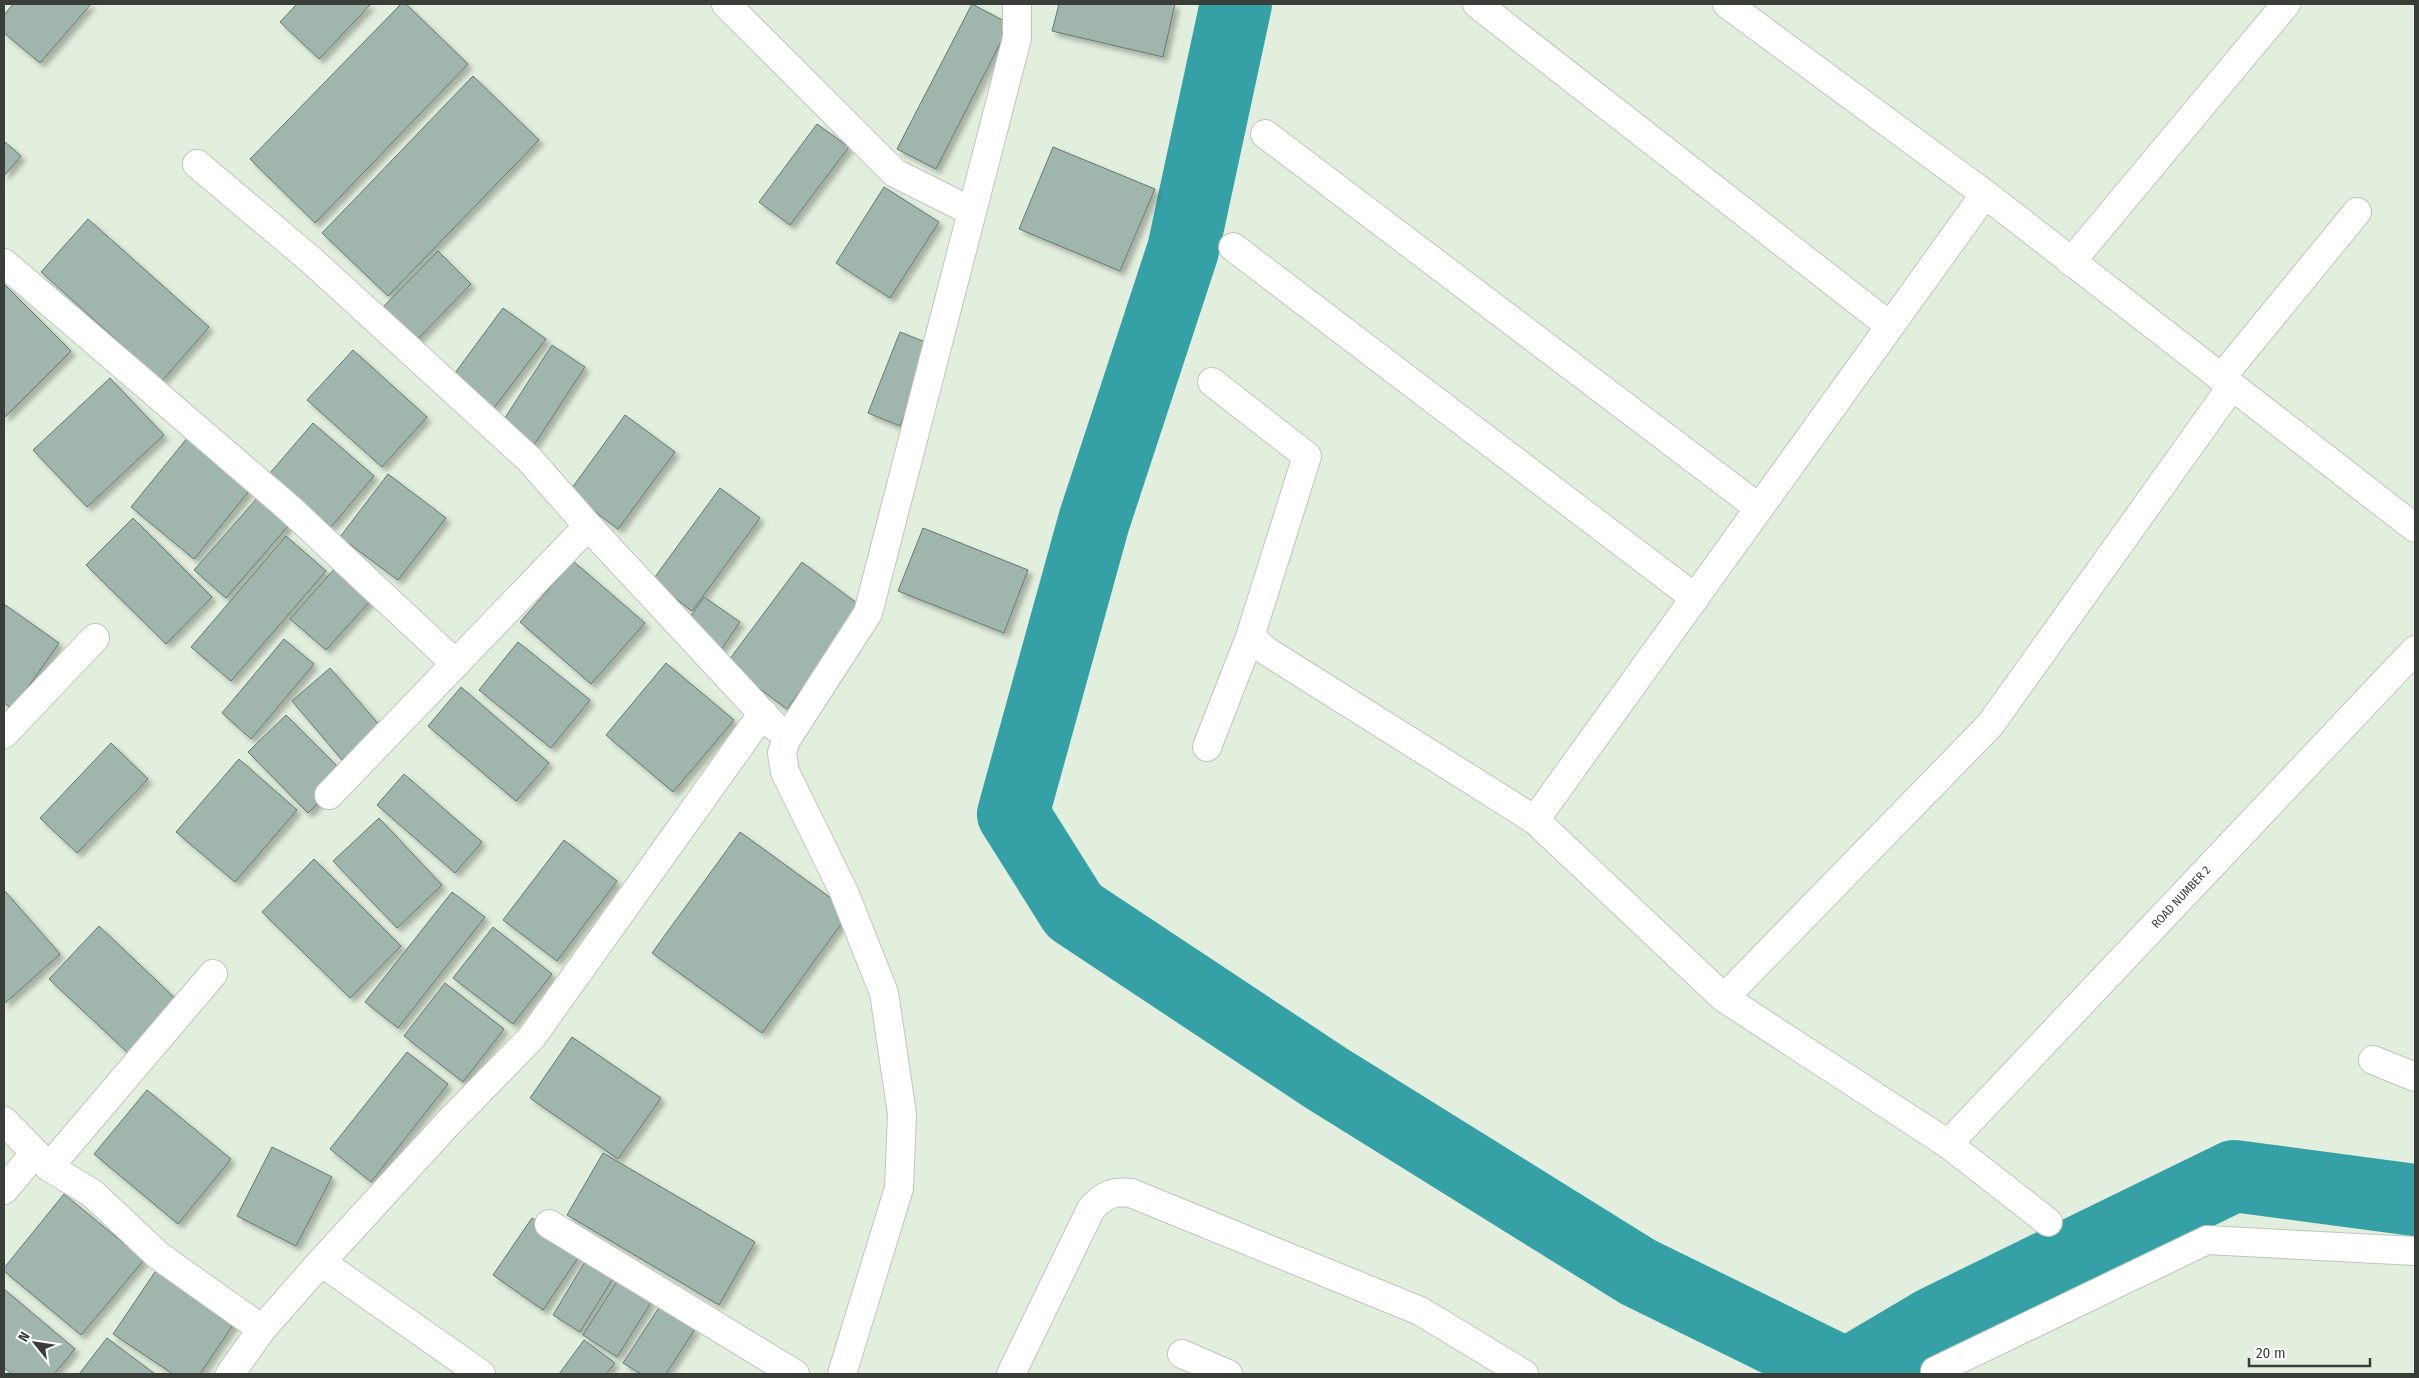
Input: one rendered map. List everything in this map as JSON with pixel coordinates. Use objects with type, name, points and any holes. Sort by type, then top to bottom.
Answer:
[{"type":"street","points":[[726,4],[895,173],[971,211]]},
{"type":"street","points":[[842,1374],[898,1188],[902,1114],[884,993],[844,892],[785,772],[782,753],[786,740],[868,613],[1016,38],[1017,4]]},
{"type":"street","points":[[1477,4],[1890,326]]},
{"type":"street","points":[[1727,4],[1985,194],[2415,528]]},
{"type":"street","points":[[2071,262],[2286,4]]},
{"type":"street","points":[[1265,134],[1759,508]]},
{"type":"street","points":[[197,164],[311,260],[530,460],[588,526],[786,740]]},
{"type":"street","points":[[1535,820],[1985,194]]},
{"type":"street","points":[[1724,998],[1990,725],[2227,382],[2357,212]]},
{"type":"street","points":[[1233,247],[1695,598]]},
{"type":"street","points":[[4,263],[289,508],[456,664]]},
{"type":"street","points":[[1207,747],[1250,638],[1307,456],[1212,382]]},
{"type":"street","points":[[329,796],[588,526]]},
{"type":"street","points":[[4,734],[95,638]]},
{"type":"street","points":[[1250,638],[1268,652],[1535,820],[1724,998],[1948,1144],[2048,1222]]},
{"type":"street","name":"ROAD NUMBER 2","points":[[1948,1144],[2415,650]]},
{"type":"street","points":[[230,1374],[262,1329],[321,1262],[451,1120],[532,1037],[763,713]]},
{"type":"street","points":[[4,1190],[42,1160],[213,974]]},
{"type":"street","points":[[2373,1060],[2415,1077]]},
{"type":"street","points":[[4,1121],[42,1160],[92,1193],[159,1256],[262,1329]]},
{"type":"street","points":[[1012,1374],[1091,1209],[1104,1195],[1115,1192],[1131,1193],[1420,1311],[1524,1374]]},
{"type":"street","points":[[549,1224],[795,1374]]},
{"type":"street","points":[[1935,1371],[2207,1240],[2415,1251]]},
{"type":"street","points":[[321,1262],[481,1374]]},
{"type":"street","points":[[1182,1354],[1228,1374]]},
{"type":"building","points":[[13,4],[91,4],[40,63],[4,33],[4,15]]},
{"type":"building","points":[[297,4],[371,4],[319,59],[280,22]]},
{"type":"building","points":[[401,4],[406,4],[468,64],[315,223],[250,159]]},
{"type":"building","points":[[972,4],[1010,24],[936,169],[897,149]]},
{"type":"building","points":[[1059,4],[1175,4],[1163,57],[1052,31]]},
{"type":"building","points":[[473,76],[539,140],[388,296],[322,233]]},
{"type":"building","points":[[817,124],[849,147],[790,225],[759,202]]},
{"type":"building","points":[[4,141],[21,156],[4,176]]},
{"type":"building","points":[[1053,147],[1155,189],[1120,271],[1019,229]]},
{"type":"building","points":[[884,187],[939,222],[890,298],[836,263]]},
{"type":"building","points":[[88,219],[209,327],[162,381],[41,272]]},
{"type":"building","points":[[438,251],[471,284],[413,344],[379,311]]},
{"type":"building","points":[[4,284],[71,351],[4,418]]},
{"type":"building","points":[[503,308],[546,339],[494,408],[452,377]]},
{"type":"building","points":[[900,332],[933,345],[900,426],[868,413]]},
{"type":"building","points":[[552,345],[585,367],[534,445],[501,424]]},
{"type":"building","points":[[353,350],[427,417],[382,467],[307,400]]},
{"type":"building","points":[[110,378],[164,435],[87,507],[33,450]]},
{"type":"building","points":[[625,415],[675,452],[618,529],[569,492]]},
{"type":"building","points":[[313,423],[374,476],[331,527],[270,473]]},
{"type":"building","points":[[188,437],[250,490],[194,559],[131,507]]},
{"type":"building","points":[[388,474],[446,518],[398,580],[340,537]]},
{"type":"building","points":[[720,488],[760,518],[692,611],[652,581]]},
{"type":"building","points":[[258,497],[289,525],[226,598],[194,570]]},
{"type":"building","points":[[133,518],[212,597],[166,644],[86,565]]},
{"type":"building","points":[[923,528],[1028,570],[1004,633],[898,591]]},
{"type":"building","points":[[286,536],[326,571],[231,681],[191,647]]},
{"type":"building","points":[[573,561],[645,623],[591,684],[520,622]]},
{"type":"building","points":[[802,562],[862,607],[787,709],[726,664]]},
{"type":"building","points":[[335,568],[371,600],[326,650],[290,619]]},
{"type":"building","points":[[704,597],[740,622],[720,651],[684,626]]},
{"type":"building","points":[[4,604],[59,643],[13,709],[4,703]]},
{"type":"building","points":[[284,639],[314,664],[251,739],[222,713]]},
{"type":"building","points":[[518,642],[590,700],[551,748],[479,690]]},
{"type":"building","points":[[666,663],[734,720],[673,792],[606,735]]},
{"type":"building","points":[[330,668],[381,727],[342,760],[292,701]]},
{"type":"building","points":[[461,687],[549,763],[516,801],[428,726]]},
{"type":"building","points":[[286,715],[346,775],[308,813],[248,752]]},
{"type":"building","points":[[111,743],[148,779],[77,853],[40,818]]},
{"type":"building","points":[[239,759],[297,810],[235,882],[176,832]]},
{"type":"building","points":[[404,774],[482,842],[455,873],[377,805]]},
{"type":"building","points":[[379,818],[442,885],[397,928],[333,861]]},
{"type":"building","points":[[740,832],[850,912],[762,1033],[652,953]]},
{"type":"building","points":[[564,840],[617,881],[557,961],[503,920]]},
{"type":"building","points":[[314,859],[401,946],[350,998],[262,912]]},
{"type":"building","points":[[4,890],[60,954],[4,1004]]},
{"type":"building","points":[[452,892],[485,917],[398,1028],[365,1002]]},
{"type":"building","points":[[99,926],[178,1001],[128,1053],[49,979]]},
{"type":"building","points":[[493,927],[552,974],[513,1024],[453,978]]},
{"type":"building","points":[[445,983],[504,1029],[463,1082],[404,1036]]},
{"type":"building","points":[[572,1037],[661,1098],[618,1159],[530,1098]]},
{"type":"building","points":[[407,1052],[448,1084],[371,1182],[330,1149]]},
{"type":"building","points":[[147,1090],[231,1159],[178,1224],[94,1154]]},
{"type":"building","points":[[272,1147],[332,1177],[296,1246],[237,1216]]},
{"type":"building","points":[[603,1153],[755,1242],[719,1305],[567,1215]]},
{"type":"building","points":[[64,1194],[144,1260],[81,1335],[4,1271],[4,1268]]},
{"type":"building","points":[[532,1218],[582,1252],[543,1310],[493,1275]]},
{"type":"building","points":[[586,1260],[614,1277],[580,1332],[553,1315]]},
{"type":"building","points":[[159,1266],[237,1319],[200,1374],[173,1374],[113,1334]]},
{"type":"building","points":[[618,1280],[652,1301],[617,1357],[583,1335]]},
{"type":"building","points":[[4,1289],[75,1349],[54,1374],[12,1374],[4,1368]]},
{"type":"building","points":[[660,1306],[695,1329],[666,1374],[641,1374],[623,1363]]},
{"type":"building","points":[[107,1338],[155,1374],[79,1374]]},
{"type":"building","points":[[584,1340],[615,1363],[606,1374],[559,1374]]},
{"type":"waterway","points":[[1236,4],[1183,250],[1094,521],[1013,814],[1074,911],[1326,1078],[1638,1272],[1846,1374]]},
{"type":"waterway","points":[[1847,1374],[1935,1322],[2234,1176],[2415,1200]]}]
